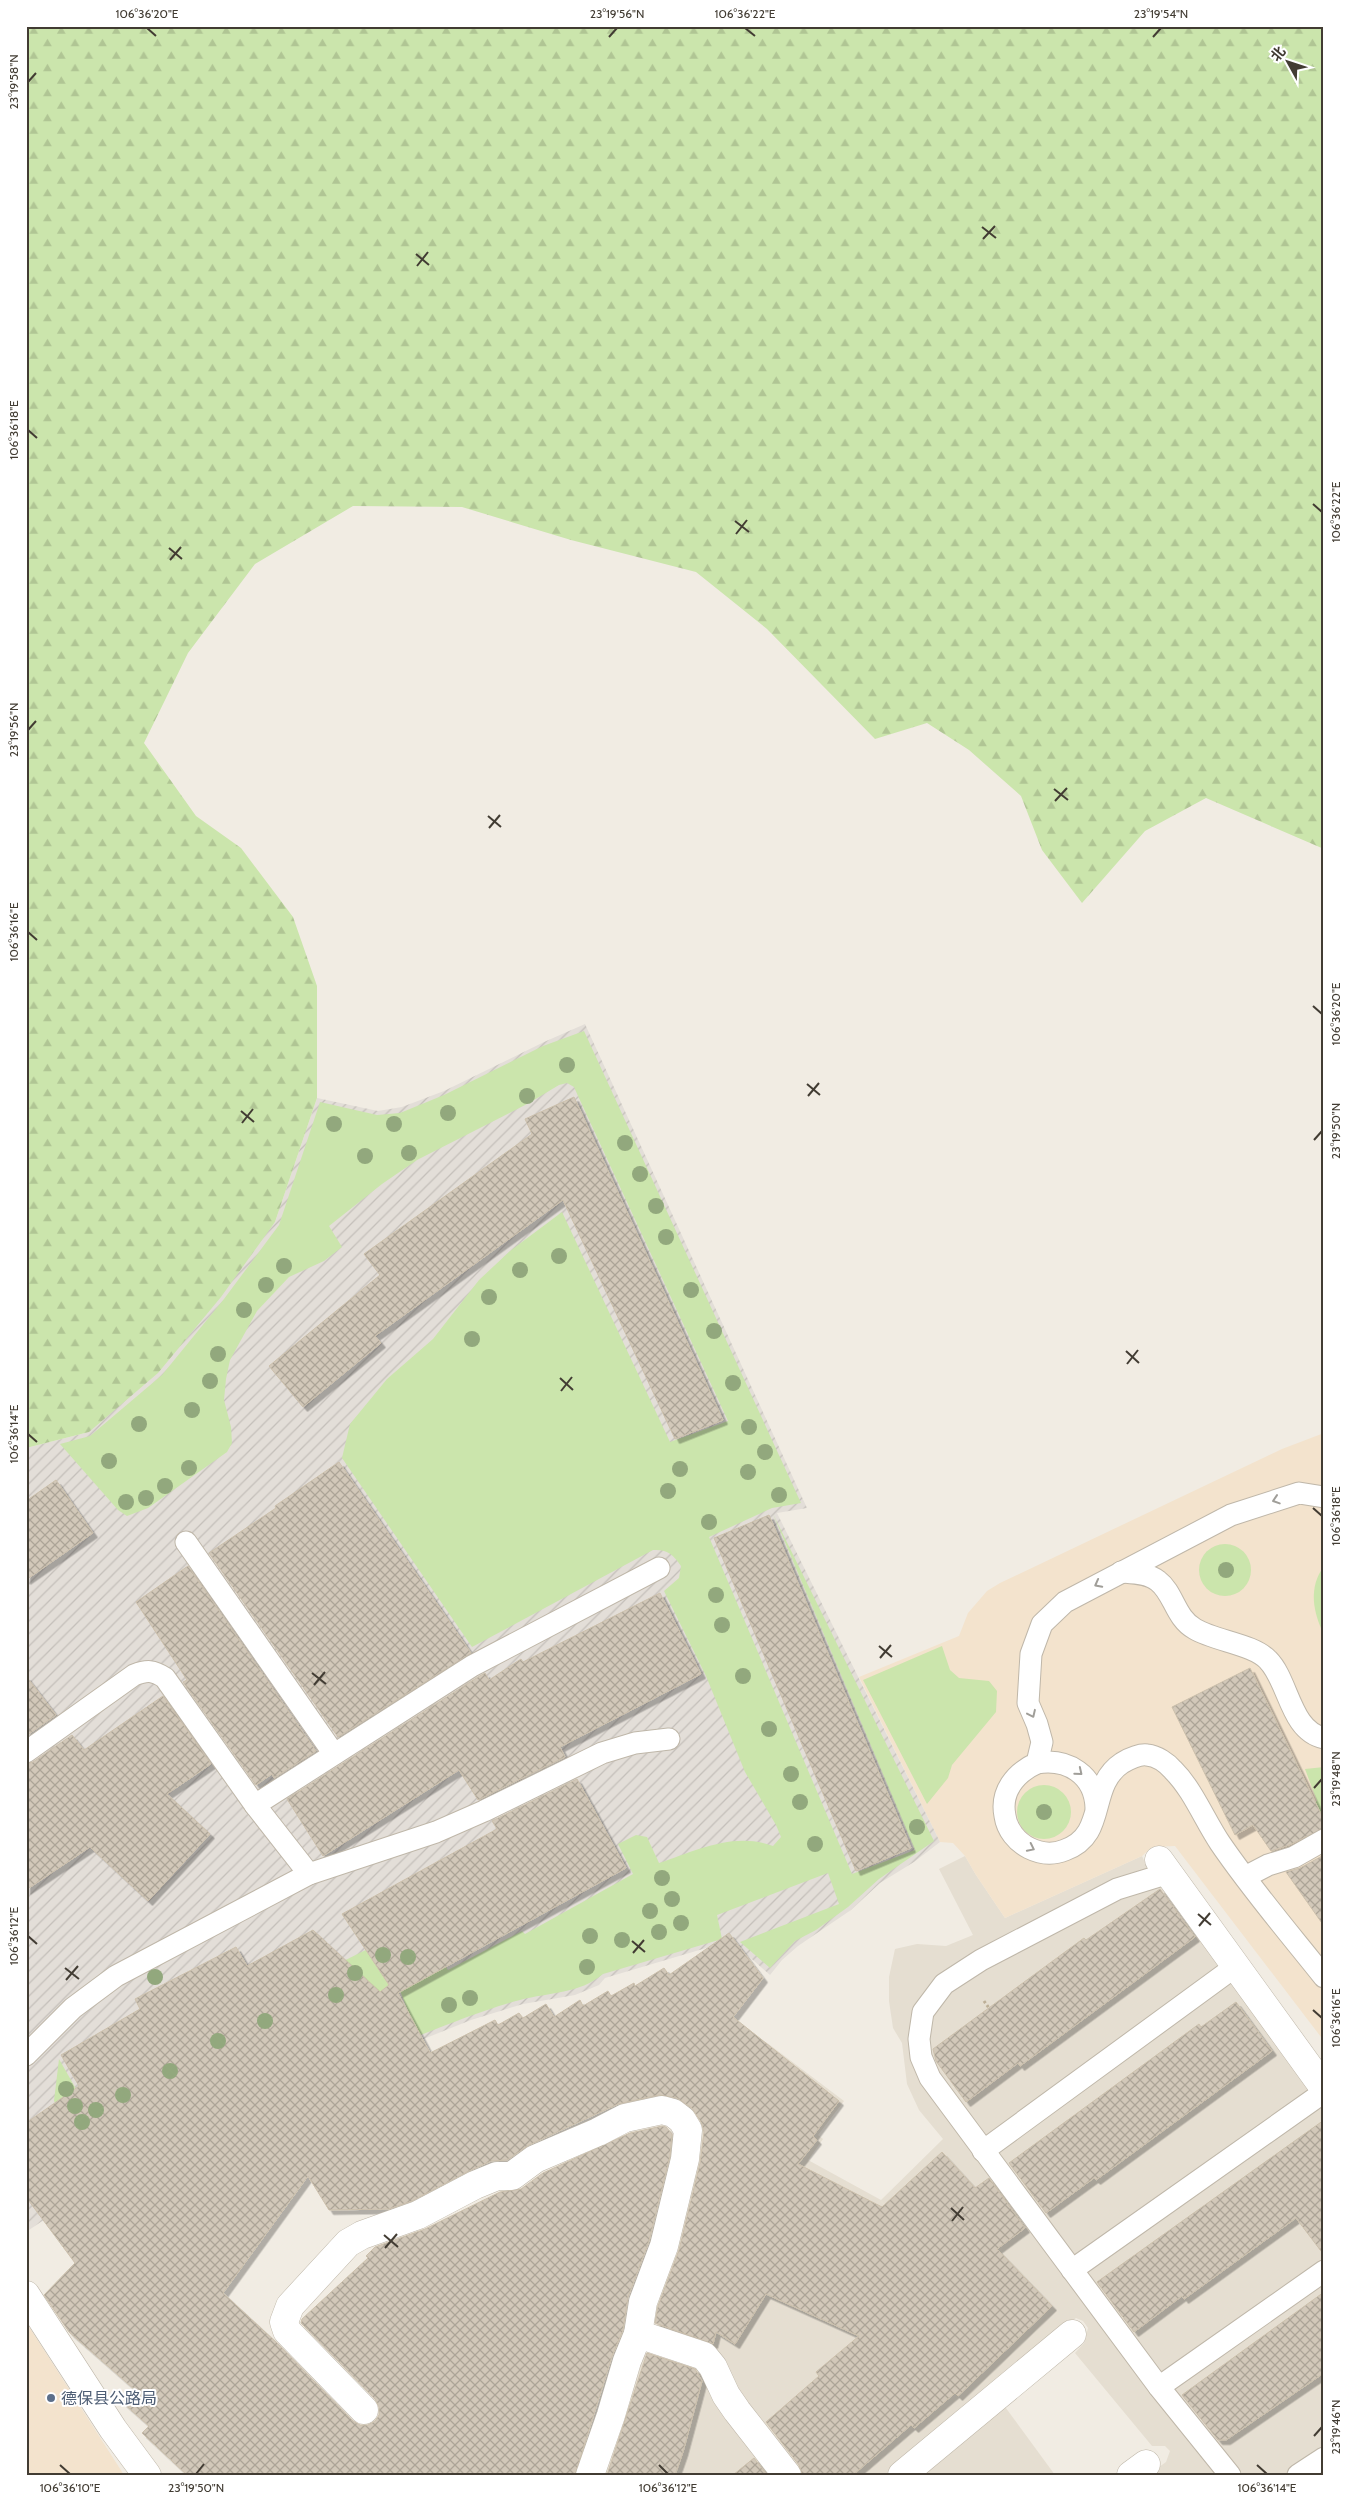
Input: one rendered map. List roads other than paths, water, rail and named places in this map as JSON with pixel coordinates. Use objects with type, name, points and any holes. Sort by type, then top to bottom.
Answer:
[{"type":"street","points":[[1164,1866],[1324,2088]]},
{"type":"street","points":[[364,2410],[287,2331],[284,2322],[285,2315],[290,2306],[348,2243],[378,2228],[418,2215],[475,2185],[497,2176],[512,2176],[534,2159],[598,2132],[625,2118],[662,2110],[673,2113],[682,2120],[688,2130],[688,2143],[664,2246],[643,2302],[638,2334],[627,2360],[611,2415],[590,2475]]},
{"type":"street","points":[[26,2295],[113,2429],[147,2475]]},
{"type":"street","points":[[638,2334],[704,2356],[713,2367],[726,2395],[737,2411],[787,2475]]},
{"type":"street","points":[[902,2475],[1072,2334]]},
{"type":"lane","points":[[1037,1763],[1042,1742],[1028,1703],[1031,1654],[1042,1624],[1065,1602],[1231,1514],[1299,1493],[1324,1497]]},
{"type":"lane","points":[[186,1542],[334,1754]]},
{"type":"lane","points":[[255,1805],[472,1666],[659,1568]]},
{"type":"lane","points":[[1121,1572],[1142,1574],[1157,1580],[1177,1612],[1193,1628],[1218,1640],[1241,1645],[1268,1659],[1298,1718],[1314,1736],[1324,1738]]},
{"type":"lane","points":[[26,1752],[134,1675],[146,1670],[156,1672],[165,1678],[255,1805],[309,1874]]},
{"type":"lane","points":[[26,2055],[73,2008],[116,1976],[309,1874],[436,1832],[484,1811],[602,1753],[635,1744],[669,1739]]},
{"type":"lane","points":[[1096,1811],[1096,1798],[1090,1784],[1079,1771],[1062,1762],[1037,1763],[1018,1774],[1009,1786],[1005,1799],[1006,1824],[1014,1836],[1025,1846],[1041,1853],[1052,1854],[1070,1849],[1081,1842],[1089,1832],[1096,1811],[1105,1779],[1114,1769],[1128,1759],[1147,1755],[1162,1760],[1183,1783],[1219,1842],[1245,1878],[1324,1977]]},
{"type":"lane","points":[[1245,1878],[1268,1865],[1294,1857],[1324,1840]]},
{"type":"lane","points":[[1164,1866],[981,1960],[944,1984],[923,2012],[919,2039],[921,2057],[930,2078],[1160,2387],[1230,2475]]},
{"type":"lane","points":[[983,2151],[1236,1966]]},
{"type":"lane","points":[[1072,2270],[1324,2092]]},
{"type":"lane","points":[[1160,2387],[1324,2271]]},
{"type":"lane","points":[[1298,2475],[1324,2458]]},
{"type":"place","name":"德保县公路局","points":[[51,2398]]}]
